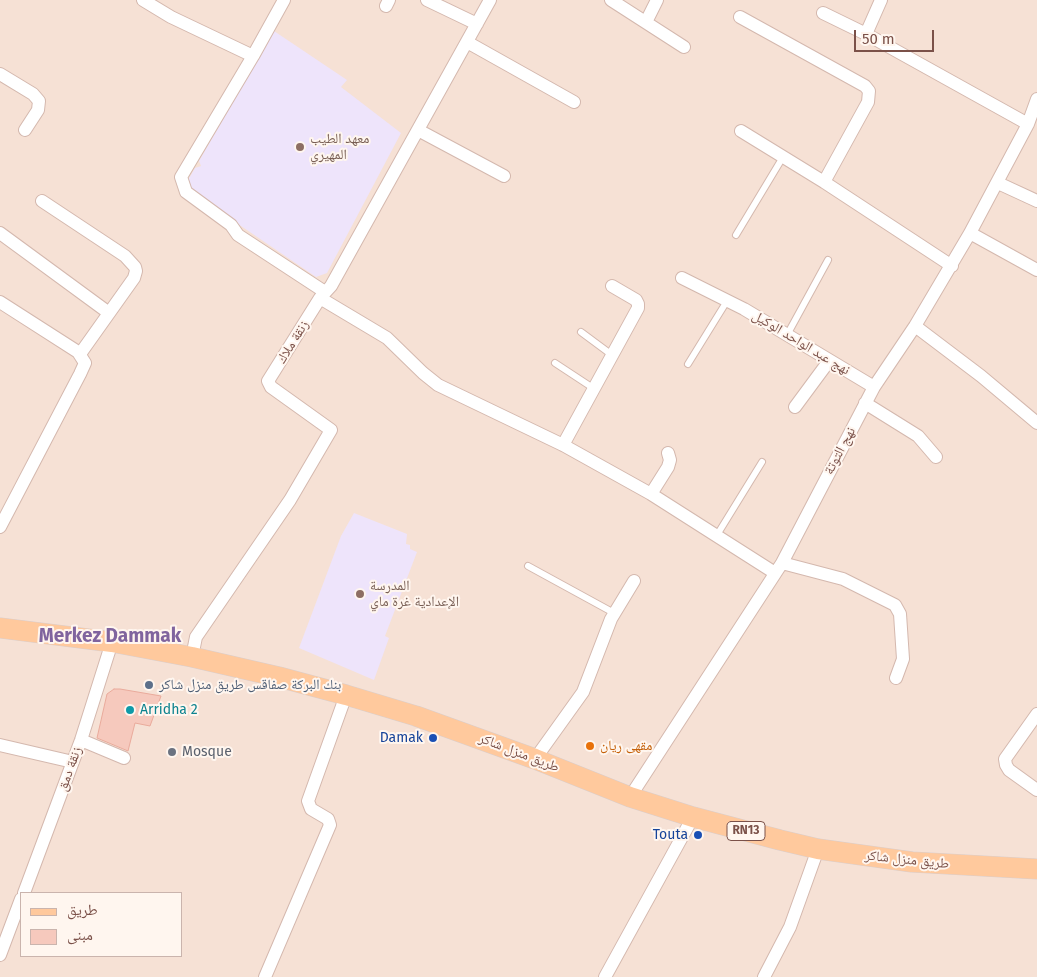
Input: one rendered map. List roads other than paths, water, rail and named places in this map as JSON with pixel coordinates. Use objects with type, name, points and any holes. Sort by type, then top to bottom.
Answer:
[{"type":"main road","name":"طريق منزل شاكر","points":[[0,628],[112,642],[192,657],[346,694],[416,716],[536,759],[630,797],[693,817],[818,849],[912,862],[1037,869]]},
{"type":"street","points":[[143,0],[171,17],[253,56]]},
{"type":"street","points":[[284,0],[181,177],[186,192],[231,225],[238,235],[387,338],[423,373],[438,384],[563,445],[651,494],[717,536],[778,568],[843,580],[898,608],[903,659],[896,678]]},
{"type":"street","points":[[427,0],[477,24]]},
{"type":"street","name":"زنقة ملاك","points":[[192,657],[196,637],[290,500],[331,430],[272,387],[268,381],[323,295],[331,286],[490,0]]},
{"type":"street","points":[[611,0],[684,47]]},
{"type":"street","points":[[646,22],[657,0]]},
{"type":"street","points":[[866,34],[881,0]]},
{"type":"street","points":[[823,12],[1032,119]]},
{"type":"street","points":[[740,17],[865,86],[869,91],[868,102],[824,182]]},
{"type":"street","points":[[467,42],[574,102]]},
{"type":"street","points":[[0,74],[33,94],[40,101],[38,110],[25,130]]},
{"type":"street","name":"نهج التوتة","points":[[630,797],[778,568],[874,387],[952,266],[998,183],[1032,119],[1037,99]]},
{"type":"street","points":[[418,130],[504,176]]},
{"type":"street","points":[[741,131],[824,182],[952,266]]},
{"type":"street","points":[[998,183],[1037,201]]},
{"type":"street","points":[[42,201],[125,256],[135,267],[136,271],[134,278],[80,354]]},
{"type":"street","points":[[0,233],[109,313]]},
{"type":"street","points":[[970,233],[1037,270]]},
{"type":"street","name":"نهج عبد الواحد الوكيل","points":[[682,278],[787,335],[874,387]]},
{"type":"street","points":[[563,445],[638,306],[636,300],[612,286]]},
{"type":"street","points":[[0,302],[80,354],[85,363],[0,528]]},
{"type":"street","points":[[914,326],[1037,422]]},
{"type":"street","points":[[796,407],[829,360]]},
{"type":"street","points":[[865,403],[918,436],[936,457]]},
{"type":"street","points":[[651,494],[668,466],[670,460],[668,453]]},
{"type":"street","points":[[536,759],[582,692],[614,613],[634,581]]},
{"type":"street","name":"زنقة دمق","points":[[24,892],[81,740],[112,642]]},
{"type":"street","points":[[265,977],[330,825],[328,819],[311,809],[308,801],[346,694]]},
{"type":"street","points":[[1037,714],[1005,760],[1009,770],[1037,790]]},
{"type":"street","points":[[81,740],[124,758]]},
{"type":"street","points":[[0,745],[72,762]]},
{"type":"street","points":[[605,977],[693,817]]},
{"type":"street","points":[[764,977],[790,927],[818,849]]},
{"type":"street","points":[[0,955],[5,929],[20,901]]},
{"type":"lane","points":[[736,235],[783,157]]},
{"type":"lane","points":[[787,335],[828,260]]},
{"type":"lane","points":[[688,364],[727,301]]},
{"type":"lane","points":[[582,332],[612,355]]},
{"type":"lane","points":[[555,364],[593,388]]},
{"type":"lane","points":[[717,536],[762,462]]},
{"type":"lane","points":[[528,566],[614,613]]},
{"type":"place","name":"معهد الطيب المهيري","points":[[300,147]]},
{"type":"place","name":"المدرسة الإعدادية غرة ماي","points":[[360,594]]},
{"type":"place","name":"بنك البركة صفاقس طريق منزل شاكر","points":[[149,685]]},
{"type":"place","name":"Arridha 2","points":[[130,710]]},
{"type":"place","name":"Damak","points":[[433,738]]},
{"type":"place","name":"مقهى ريان","points":[[590,746]]},
{"type":"place","name":"Mosque","points":[[172,752]]},
{"type":"place","name":"Touta","points":[[698,835]]},
{"type":"district","name":"Merkez Dammak","points":[[110,637]]}]
